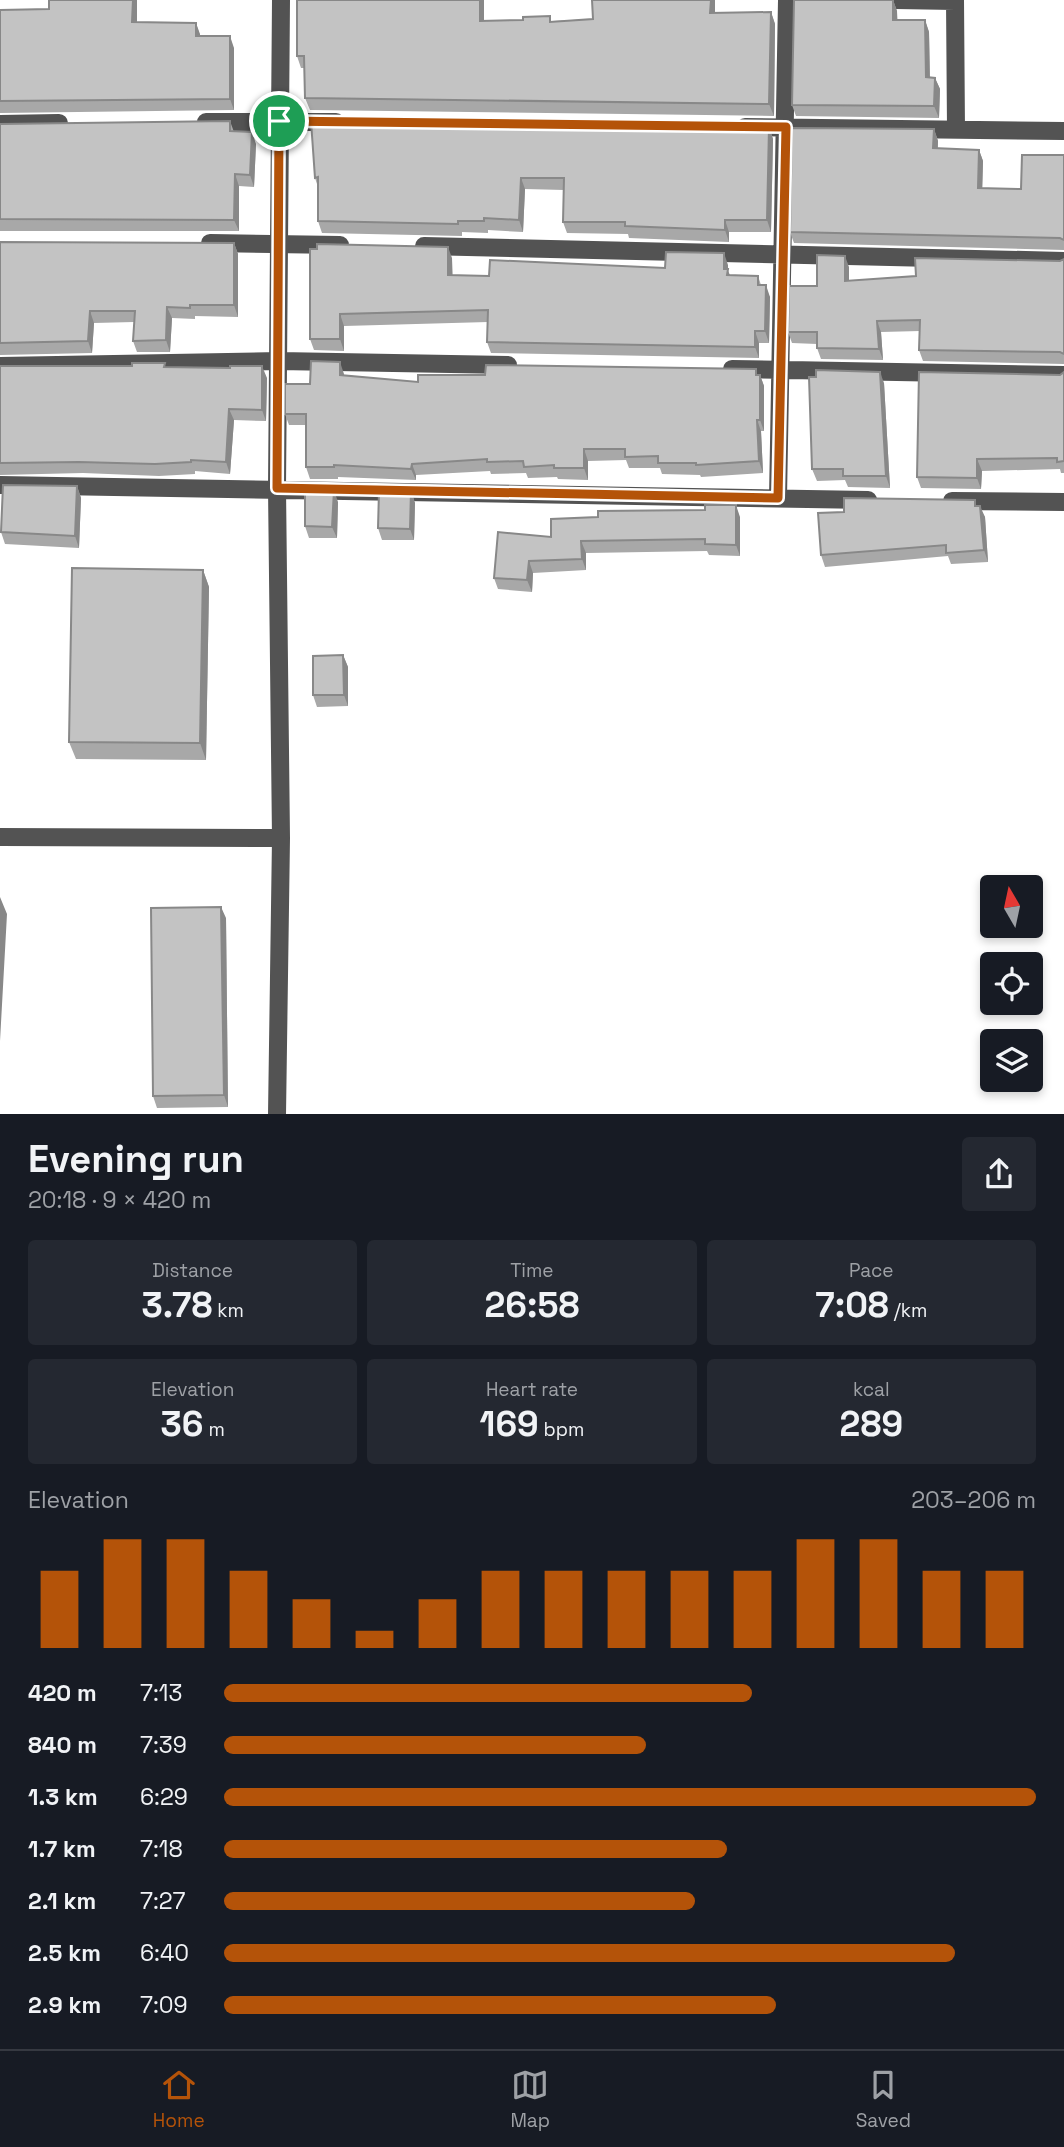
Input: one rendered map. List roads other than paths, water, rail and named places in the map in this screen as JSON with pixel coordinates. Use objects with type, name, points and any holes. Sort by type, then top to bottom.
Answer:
[{"type":"street","points":[[277,1114],[281,838],[277,488],[281,0]]},
{"type":"street","points":[[778,498],[787,0]]},
{"type":"street","points":[[896,0],[955,1],[956,130]]},
{"type":"street","points":[[182,122],[348,122]]},
{"type":"street","points":[[0,124],[70,123]]},
{"type":"street","points":[[731,127],[1064,131]]},
{"type":"street","points":[[195,243],[361,245]]},
{"type":"street","points":[[402,246],[1064,261]]},
{"type":"street","points":[[0,366],[279,360],[529,365]]},
{"type":"street","points":[[710,369],[1064,374]]},
{"type":"street","points":[[0,485],[887,500]]},
{"type":"street","points":[[928,500],[1064,502]]},
{"type":"street","points":[[0,837],[281,838]]}]
